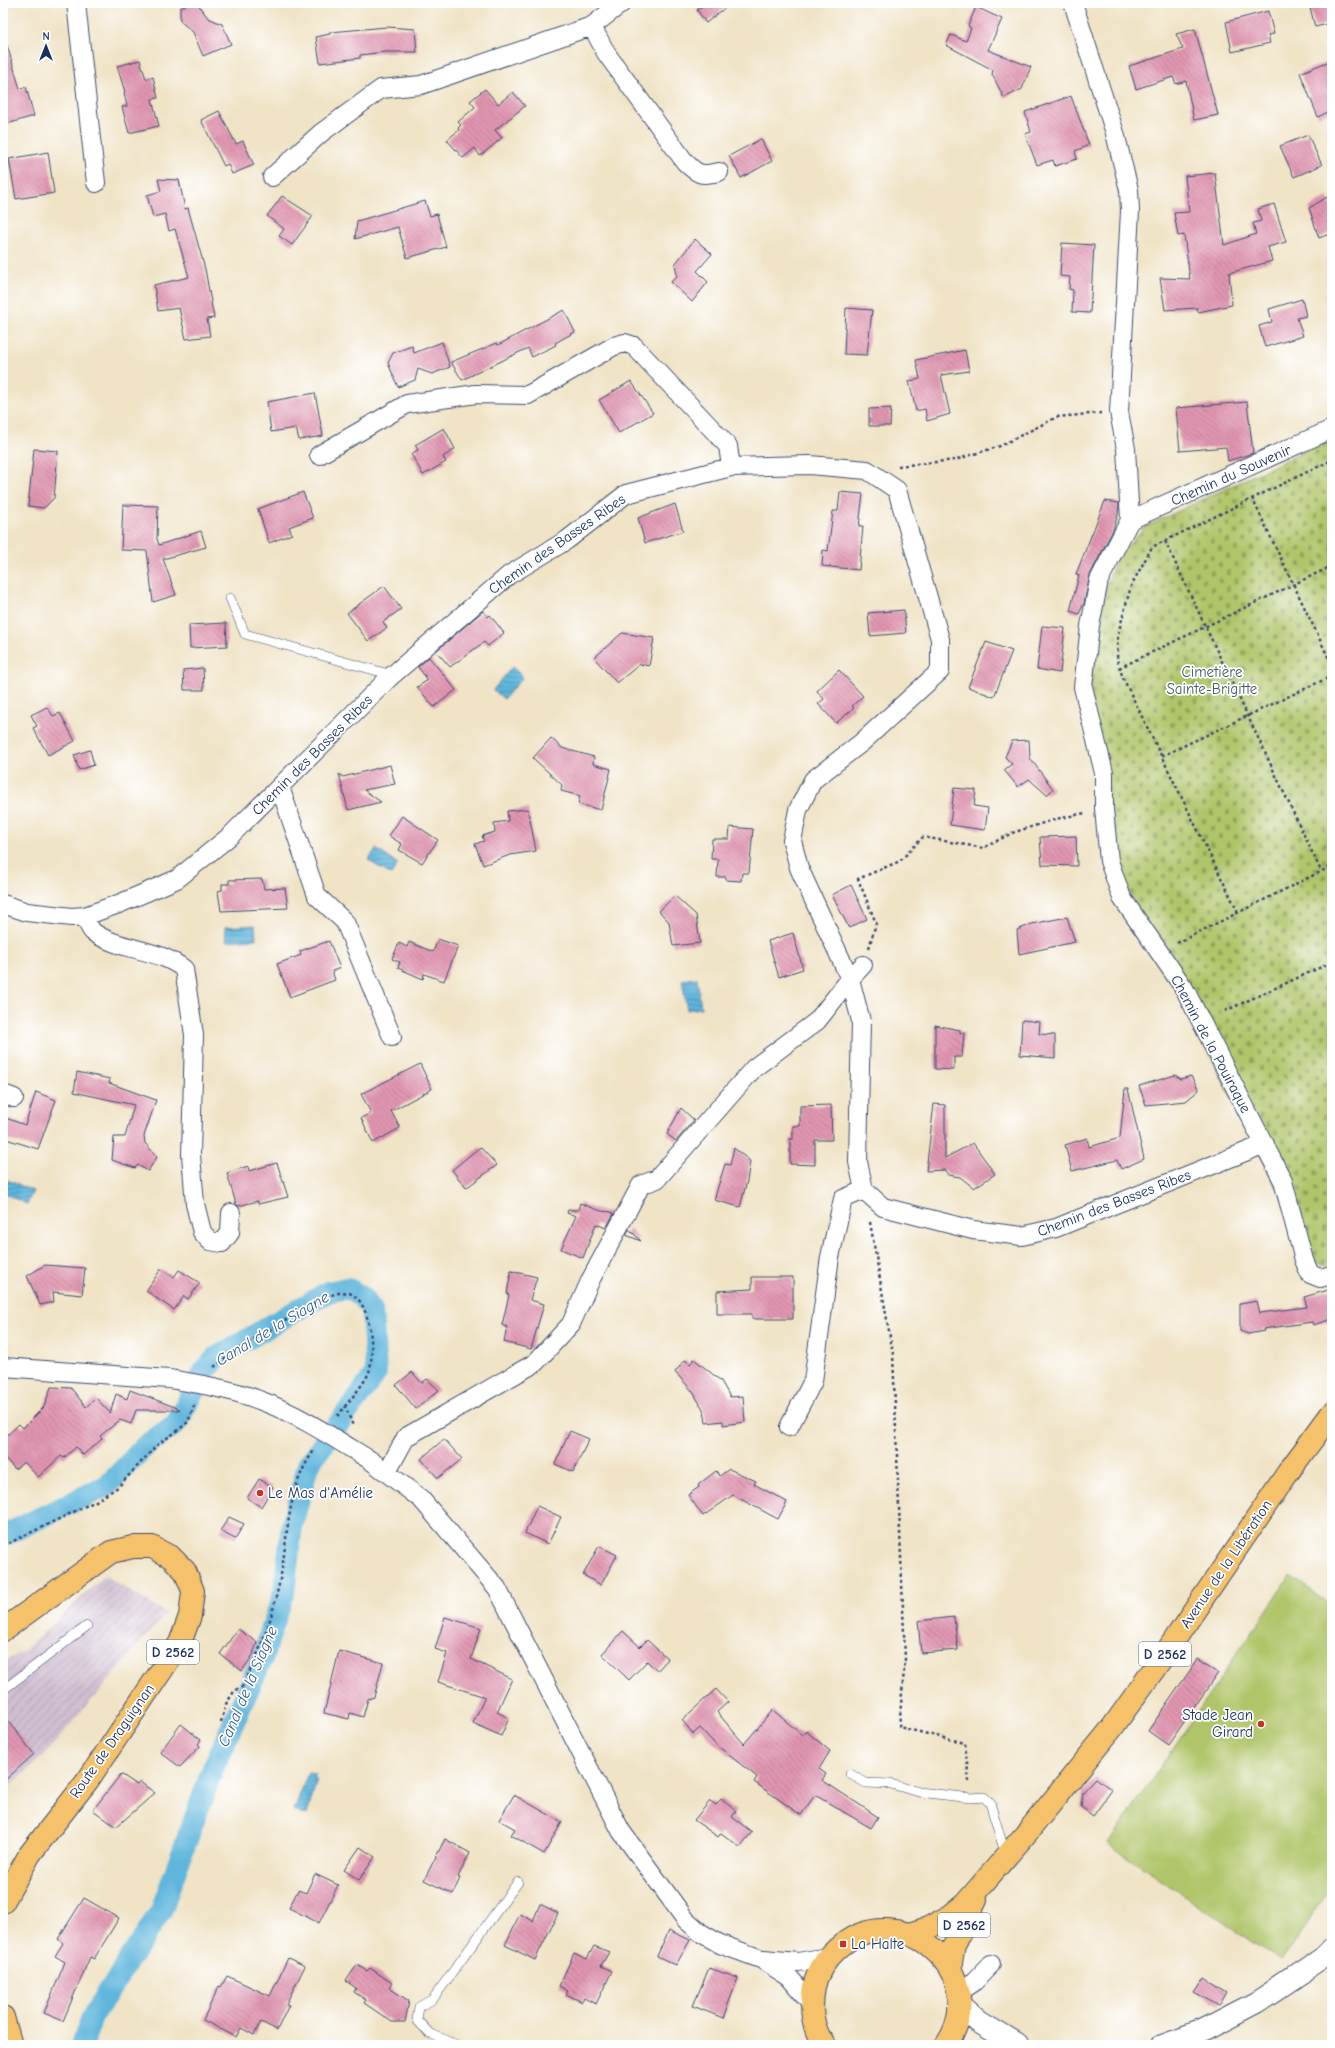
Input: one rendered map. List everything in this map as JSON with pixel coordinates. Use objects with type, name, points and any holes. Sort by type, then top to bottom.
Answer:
[{"type":"main road","name":"Avenue de la Libération","points":[[909,1934],[928,1928],[950,1916],[965,1904],[984,1884],[1112,1728],[1167,1651],[1289,1471],[1332,1413]]},
{"type":"main road","name":"Route de Draguignan","points":[[3,1630],[111,1552],[133,1547],[152,1547],[171,1557],[185,1571],[193,1591],[190,1616],[180,1643],[88,1780],[30,1854],[3,1902]]},
{"type":"main road","name":"Avenue de la Libération","points":[[950,1968],[954,1945],[984,1884]]},
{"type":"main road","points":[[820,2042],[812,2015],[811,2002],[816,1978],[828,1957],[843,1944],[858,1935],[875,1931],[892,1931],[909,1934],[926,1942],[939,1954],[950,1968],[959,1999],[957,2022],[946,2045]]},
{"type":"street","points":[[76,3],[96,183]]},
{"type":"street","points":[[272,177],[321,133],[381,89],[421,85],[592,26],[622,3]]},
{"type":"street","points":[[1073,3],[1115,133],[1128,190],[1130,211],[1119,412],[1126,449],[1130,520]]},
{"type":"street","points":[[592,26],[606,53],[685,162],[696,172],[702,175],[719,172]]},
{"type":"street","points":[[320,455],[407,404],[476,394],[528,395],[614,346],[625,343],[634,346],[728,446],[731,467]]},
{"type":"street","name":"Chemin du Souvenir","points":[[1130,520],[1332,429]]},
{"type":"street","name":"Chemin des Basses Ribes","points":[[3,904],[27,912],[72,917],[85,916],[121,903],[177,879],[230,836],[392,675],[509,574],[567,540],[626,494],[731,467],[810,465],[868,470],[897,490],[940,639],[940,671],[861,743],[813,780],[798,810],[792,841],[799,868],[850,979],[861,1021],[858,1162],[864,1190],[883,1208],[973,1230],[1022,1236],[1056,1228],[1265,1144]]},
{"type":"street","name":"Chemin de la Pouiraque","points":[[1130,520],[1099,580],[1090,626],[1083,687],[1104,773],[1104,809],[1109,861],[1122,898],[1184,988],[1265,1144],[1283,1181],[1304,1260],[1310,1274],[1320,1278],[1332,1275]]},
{"type":"street","points":[[280,787],[318,896],[345,922],[392,1037]]},
{"type":"street","points":[[85,916],[92,931],[112,941],[173,960],[184,969],[194,1035],[190,1147],[195,1204],[202,1232],[210,1241],[222,1243],[230,1233],[231,1213]]},
{"type":"street","points":[[387,1472],[406,1437],[536,1363],[571,1324],[591,1279],[641,1185],[657,1179],[754,1068],[817,1020],[850,979],[863,966]]},
{"type":"street","points":[[789,1427],[813,1382],[830,1257],[843,1199],[864,1190]]},
{"type":"street","points":[[3,1367],[169,1379],[213,1387],[259,1400],[312,1425],[387,1472],[421,1499],[497,1588],[621,1831],[686,1920],[701,1934],[720,1944],[761,1959],[789,1977],[811,2002]]},
{"type":"street","points":[[1162,2045],[1204,2030],[1256,2003],[1326,1956],[1332,1950]]},
{"type":"street","points":[[761,1959],[798,1962],[828,1957]]},
{"type":"street","points":[[990,1964],[981,1976],[959,1999],[974,2019],[1017,2045]]},
{"type":"lane","points":[[230,598],[245,634],[392,675]]},
{"type":"lane","points":[[3,1690],[87,1626]]},
{"type":"lane","points":[[850,1774],[866,1783],[891,1784],[919,1792],[971,1798],[984,1797],[990,1803],[1006,1857]]},
{"type":"lane","points":[[457,2045],[429,2033],[417,2020],[419,2007],[433,1999],[518,1882]]},
{"type":"path","points":[[868,470],[955,460],[1000,446],[1057,417],[1119,412]]},
{"type":"path","points":[[1238,912],[1119,668],[1117,652],[1118,634],[1131,586],[1152,547],[1332,460]]},
{"type":"path","points":[[1252,498],[1332,665]]},
{"type":"path","points":[[1165,541],[1321,871]]},
{"type":"path","points":[[1119,668],[1332,566]]},
{"type":"path","points":[[1162,756],[1332,676]]},
{"type":"path","points":[[863,966],[876,923],[858,879],[900,861],[923,837],[983,848],[1012,833],[1056,819],[1104,809]]},
{"type":"path","points":[[1176,943],[1332,866]]},
{"type":"path","points":[[1225,1011],[1332,962]]},
{"type":"path","points":[[864,1190],[893,1354],[906,1659],[899,1727],[965,1743],[971,1798]]},
{"type":"path","points":[[210,1372],[221,1360],[325,1297],[340,1292],[350,1293],[364,1306],[368,1322],[372,1359],[369,1373],[336,1417]]},
{"type":"path","points":[[3,1546],[96,1501],[118,1488],[158,1444],[188,1422],[198,1396]]},
{"type":"path","points":[[345,1405],[352,1423]]},
{"type":"path","points":[[221,1722],[226,1704],[235,1690],[242,1687],[262,1646],[277,1593],[295,1488],[304,1464],[318,1445]]},
{"type":"shaded area","points":[[105,1576],[166,1613],[47,1752],[3,1793],[3,1663],[23,1651]]},
{"type":"green space","name":"Cimetière Sainte-Brigitte","points":[[1332,438],[1332,1266],[1318,1263],[1310,1254],[1131,898],[1121,872],[1113,837],[1090,687],[1100,604],[1116,559],[1145,527]]},
{"type":"green space","name":"Stade Jean Girard","points":[[1290,1576],[1332,1604],[1332,1886],[1281,1961],[1108,1844]]},
{"type":"water","points":[[512,667],[523,677],[504,699],[493,690]]},
{"type":"water","points":[[376,849],[398,864],[391,875],[368,860]]},
{"type":"water","points":[[255,925],[256,939],[226,941],[225,927]]},
{"type":"water","points":[[697,978],[701,1008],[687,1010],[682,980]]},
{"type":"water","points":[[5,1179],[33,1191],[27,1204],[3,1193]]},
{"type":"water","points":[[308,1773],[315,1774],[313,1778],[317,1779],[307,1815],[294,1810]]},
{"type":"building","points":[[192,3],[197,3],[208,18],[222,24],[231,44],[203,56],[193,32],[180,21],[180,8]]},
{"type":"building","points":[[706,3],[731,3],[706,23],[697,10]]},
{"type":"building","points":[[1309,3],[1332,3],[1332,23],[1315,27]]},
{"type":"building","points":[[976,7],[1002,19],[988,50],[1031,67],[1022,89],[1004,98],[992,74],[993,70],[946,45],[951,35],[966,41],[971,28],[968,26]]},
{"type":"building","points":[[1268,11],[1274,34],[1268,35],[1270,43],[1232,52],[1226,22]]},
{"type":"building","points":[[387,27],[415,29],[417,52],[385,52],[360,55],[360,58],[320,63],[316,37],[330,34],[330,32]]},
{"type":"building","points":[[1195,29],[1218,115],[1194,120],[1186,81],[1176,84],[1173,77],[1136,89],[1129,66],[1183,49],[1176,34]]},
{"type":"building","points":[[7,45],[20,89],[26,87],[34,116],[3,125],[3,46]]},
{"type":"building","points":[[140,60],[146,79],[153,77],[158,98],[152,99],[159,126],[129,133],[122,107],[127,106],[125,92],[117,66]]},
{"type":"building","points":[[1332,60],[1332,110],[1318,117],[1300,73]]},
{"type":"building","points":[[485,89],[498,104],[513,92],[525,106],[495,130],[502,138],[480,156],[475,148],[463,158],[447,140],[459,130],[458,128],[461,125],[458,122],[475,107],[470,101]]},
{"type":"building","points":[[1071,96],[1089,145],[1075,151],[1077,159],[1055,166],[1053,160],[1037,165],[1025,134],[1031,132],[1025,112]]},
{"type":"building","points":[[219,111],[236,144],[243,141],[254,165],[232,174],[228,164],[224,166],[201,120]]},
{"type":"building","points":[[1308,135],[1322,165],[1294,177],[1280,146]]},
{"type":"building","points":[[761,139],[772,161],[741,178],[729,156]]},
{"type":"building","points":[[48,152],[54,193],[16,199],[9,159]]},
{"type":"building","points":[[1215,173],[1224,245],[1256,234],[1253,223],[1261,221],[1258,209],[1274,204],[1286,242],[1268,247],[1272,261],[1229,273],[1232,305],[1198,312],[1197,308],[1165,310],[1160,278],[1190,279],[1184,235],[1178,236],[1174,213],[1189,212],[1185,176]]},
{"type":"building","points":[[158,179],[179,180],[185,209],[188,208],[205,269],[214,318],[207,319],[210,336],[186,339],[179,308],[158,311],[154,285],[189,277],[175,229],[169,231],[165,214],[153,217],[147,195],[161,191]]},
{"type":"building","points":[[282,196],[313,216],[292,245],[279,236],[284,229],[267,216]]},
{"type":"building","points":[[1327,197],[1332,206],[1332,233],[1319,238],[1309,208]]},
{"type":"building","points":[[425,201],[430,216],[437,214],[446,247],[407,258],[398,227],[355,239],[357,221]]},
{"type":"building","points":[[695,239],[712,254],[697,271],[708,282],[692,302],[671,282],[677,276],[675,264]]},
{"type":"building","points":[[1062,243],[1094,245],[1090,313],[1072,312],[1073,290],[1069,289],[1070,277],[1060,276]]},
{"type":"building","points":[[1302,299],[1306,316],[1297,318],[1303,336],[1265,347],[1259,326],[1272,322],[1269,309]]},
{"type":"building","points":[[846,308],[872,310],[867,355],[844,354]]},
{"type":"building","points":[[564,310],[575,332],[555,343],[556,345],[532,357],[528,348],[462,380],[451,362],[497,343],[498,345]]},
{"type":"building","points":[[442,342],[450,367],[432,374],[418,369],[415,380],[398,387],[388,363],[393,353],[412,346],[414,353]]},
{"type":"building","points":[[965,350],[969,371],[941,375],[950,414],[927,421],[925,409],[916,411],[909,381],[920,379],[916,360]]},
{"type":"building","points":[[631,381],[653,413],[619,433],[599,400]]},
{"type":"building","points":[[315,393],[323,436],[299,440],[296,428],[271,432],[267,402]]},
{"type":"building","points":[[1247,402],[1253,453],[1228,461],[1226,447],[1180,451],[1176,408]]},
{"type":"building","points":[[891,408],[890,426],[869,426],[869,409]]},
{"type":"building","points":[[444,428],[455,449],[443,457],[446,462],[423,475],[411,454],[418,450],[415,445]]},
{"type":"building","points":[[34,449],[58,451],[54,498],[44,508],[28,506]]},
{"type":"building","points":[[303,492],[313,518],[289,527],[292,534],[269,543],[258,509]]},
{"type":"building","points":[[840,492],[863,494],[859,526],[863,526],[859,570],[822,566],[823,550],[828,551],[833,511],[838,511]]},
{"type":"building","points":[[1105,501],[1119,503],[1118,514],[1113,530],[1090,575],[1084,603],[1079,614],[1070,611],[1079,575],[1076,574]]},
{"type":"building","points":[[675,504],[683,531],[645,543],[638,518]]},
{"type":"building","points":[[123,505],[158,506],[157,539],[159,545],[201,531],[206,547],[163,559],[176,595],[153,602],[147,551],[121,550]]},
{"type":"building","points":[[384,586],[401,609],[383,622],[387,628],[368,641],[347,613]]},
{"type":"building","points":[[904,610],[906,633],[870,636],[868,613]]},
{"type":"building","points":[[483,611],[488,617],[490,615],[504,633],[488,646],[484,642],[450,667],[436,651]]},
{"type":"building","points":[[226,623],[227,646],[190,648],[189,625]]},
{"type":"building","points":[[1042,626],[1065,628],[1060,673],[1037,669]]},
{"type":"building","points":[[622,633],[654,638],[649,666],[640,664],[617,683],[594,658]]},
{"type":"building","points":[[986,642],[1012,651],[994,697],[968,687]]},
{"type":"building","points":[[429,657],[456,690],[434,707],[417,687],[428,680],[418,667]]},
{"type":"building","points":[[203,668],[204,690],[184,690],[183,670]]},
{"type":"building","points":[[839,670],[863,696],[852,706],[854,708],[836,723],[818,704],[824,699],[817,691]]},
{"type":"building","points":[[47,707],[53,716],[60,713],[75,741],[48,755],[33,728],[37,726],[31,715]]},
{"type":"building","points":[[551,738],[562,748],[594,757],[593,764],[611,769],[601,810],[578,804],[580,796],[561,791],[562,785],[533,758]]},
{"type":"building","points":[[1029,740],[1030,758],[1053,789],[1047,795],[1029,779],[1018,787],[1004,770],[1012,764],[1005,757],[1012,741]]},
{"type":"building","points":[[90,750],[94,765],[79,770],[74,755]]},
{"type":"building","points":[[390,765],[395,784],[364,790],[381,802],[348,810],[339,774],[343,777]]},
{"type":"building","points":[[954,788],[976,790],[974,806],[988,808],[985,830],[950,825]]},
{"type":"building","points":[[528,809],[536,851],[510,855],[483,865],[475,844],[484,841],[482,836],[495,832],[494,823],[508,821],[507,811]]},
{"type":"building","points":[[402,816],[438,840],[422,863],[399,850],[402,844],[389,836]]},
{"type":"building","points":[[730,827],[753,829],[749,873],[742,873],[741,881],[726,880],[726,877],[717,877],[718,859],[711,859],[712,839],[729,839]]},
{"type":"building","points":[[1076,836],[1077,866],[1042,865],[1040,837]]},
{"type":"building","points":[[262,879],[264,889],[285,888],[288,908],[221,911],[218,891],[222,890],[222,884],[229,884],[229,880]]},
{"type":"building","points":[[851,885],[867,919],[849,928],[832,895]]},
{"type":"building","points":[[675,896],[696,915],[700,943],[673,946],[669,922],[659,911]]},
{"type":"building","points":[[1067,917],[1075,942],[1019,954],[1017,930],[1032,924]]},
{"type":"building","points":[[793,933],[803,969],[779,977],[768,941]]},
{"type":"building","points":[[438,939],[458,946],[444,981],[424,974],[423,979],[398,968],[400,962],[392,959],[399,943],[407,947],[409,942],[433,952]]},
{"type":"building","points":[[329,941],[340,968],[332,971],[335,980],[290,997],[277,964],[301,955],[300,951]]},
{"type":"building","points":[[1022,1020],[1040,1022],[1039,1034],[1055,1035],[1055,1058],[1020,1055]]},
{"type":"building","points":[[935,1025],[960,1030],[960,1033],[964,1033],[962,1057],[954,1057],[954,1070],[935,1069]]},
{"type":"building","points":[[420,1064],[432,1089],[391,1111],[400,1128],[373,1143],[361,1118],[371,1113],[361,1094]]},
{"type":"building","points":[[77,1072],[110,1079],[109,1083],[156,1100],[144,1136],[145,1143],[157,1157],[148,1171],[138,1165],[135,1168],[112,1160],[114,1137],[125,1137],[134,1105],[74,1092]]},
{"type":"building","points":[[1175,1075],[1181,1079],[1191,1076],[1199,1090],[1186,1101],[1146,1105],[1139,1086]]},
{"type":"building","points":[[1125,1089],[1128,1089],[1144,1159],[1121,1169],[1117,1160],[1072,1171],[1065,1145],[1087,1138],[1089,1147],[1120,1138]]},
{"type":"building","points":[[36,1092],[56,1100],[38,1149],[3,1138],[3,1117],[25,1125]]},
{"type":"building","points":[[934,1104],[945,1105],[945,1158],[973,1143],[995,1174],[974,1188],[960,1177],[948,1175],[945,1170],[926,1171]]},
{"type":"building","points":[[831,1105],[832,1140],[815,1140],[815,1165],[790,1164],[790,1139],[793,1139],[793,1126],[800,1126],[800,1106]]},
{"type":"building","points":[[681,1108],[694,1120],[676,1141],[667,1134]]},
{"type":"building","points":[[480,1147],[497,1165],[466,1188],[452,1170]]},
{"type":"building","points":[[734,1148],[750,1161],[747,1181],[740,1207],[714,1200],[725,1164],[730,1165]]},
{"type":"building","points":[[277,1163],[288,1197],[258,1204],[258,1201],[238,1206],[236,1204],[227,1173],[248,1166],[249,1171]]},
{"type":"building","points":[[580,1203],[614,1214],[606,1228],[596,1224],[583,1258],[561,1249],[576,1216],[567,1213],[568,1210],[578,1210]]},
{"type":"building","points":[[629,1229],[641,1241],[626,1235]]},
{"type":"building","points":[[45,1265],[85,1268],[82,1295],[53,1292],[54,1302],[40,1305],[27,1276]]},
{"type":"building","points":[[161,1269],[174,1277],[179,1270],[200,1283],[188,1299],[184,1296],[174,1310],[146,1291]]},
{"type":"building","points":[[511,1271],[537,1277],[530,1300],[544,1304],[531,1349],[504,1342],[507,1327],[502,1325],[509,1295],[507,1294]]},
{"type":"building","points":[[752,1277],[793,1277],[793,1319],[752,1319],[752,1314],[717,1314],[717,1291],[752,1289]]},
{"type":"building","points":[[1332,1289],[1332,1319],[1313,1325],[1312,1322],[1263,1329],[1264,1331],[1248,1334],[1240,1331],[1240,1304],[1257,1301],[1260,1313],[1307,1307],[1304,1297]]},
{"type":"building","points":[[694,1359],[721,1381],[730,1397],[743,1396],[745,1422],[723,1425],[723,1421],[706,1423],[704,1411],[693,1392],[675,1372],[685,1360],[690,1364]]},
{"type":"building","points":[[412,1372],[422,1383],[427,1379],[439,1390],[416,1409],[396,1385]]},
{"type":"building","points":[[51,1387],[71,1388],[86,1407],[96,1398],[110,1413],[116,1394],[127,1399],[130,1390],[180,1409],[136,1410],[131,1424],[120,1420],[100,1436],[102,1439],[83,1455],[76,1447],[64,1458],[61,1456],[38,1477],[24,1462],[15,1469],[3,1456],[3,1439],[19,1424],[23,1428],[44,1407]]},
{"type":"building","points":[[570,1431],[589,1439],[573,1472],[555,1464]]},
{"type":"building","points":[[444,1439],[462,1459],[438,1478],[421,1459]]},
{"type":"building","points":[[729,1469],[756,1481],[754,1484],[787,1502],[778,1519],[733,1495],[703,1516],[688,1495],[716,1471],[720,1476]]},
{"type":"building","name":"Le Mas d'Amélie","points":[[259,1479],[273,1487],[261,1507],[247,1498]]},
{"type":"building","points":[[537,1506],[561,1517],[548,1544],[525,1533]]},
{"type":"building","points":[[229,1517],[244,1524],[235,1539],[220,1531]]},
{"type":"building","points":[[599,1546],[617,1555],[601,1585],[583,1575]]},
{"type":"building","points":[[445,1617],[481,1628],[471,1659],[512,1679],[497,1712],[509,1718],[501,1736],[473,1723],[485,1697],[438,1682],[447,1653],[435,1649]]},
{"type":"building","points":[[954,1617],[958,1650],[921,1653],[918,1621]]},
{"type":"building","points":[[238,1629],[257,1642],[253,1655],[242,1671],[220,1654]]},
{"type":"building","points":[[623,1631],[640,1647],[647,1640],[668,1659],[657,1671],[647,1661],[629,1680],[602,1654]]},
{"type":"building","points":[[339,1651],[383,1663],[374,1697],[368,1699],[363,1717],[350,1713],[349,1719],[324,1713]]},
{"type":"building","points":[[1198,1659],[1218,1673],[1168,1745],[1148,1731]]},
{"type":"building","points":[[716,1689],[728,1702],[717,1712],[744,1744],[773,1710],[802,1735],[806,1731],[830,1751],[819,1769],[826,1774],[822,1780],[878,1817],[871,1828],[815,1795],[801,1815],[754,1782],[757,1777],[716,1745],[700,1728],[693,1734],[682,1720]]},
{"type":"building","points":[[3,1715],[34,1754],[3,1782]]},
{"type":"building","points":[[181,1724],[201,1740],[198,1744],[200,1746],[180,1767],[160,1752]]},
{"type":"building","points":[[121,1774],[137,1785],[140,1782],[155,1793],[116,1827],[93,1810]]},
{"type":"building","points":[[1096,1778],[1112,1790],[1093,1816],[1081,1807],[1083,1792]]},
{"type":"building","points":[[514,1795],[562,1822],[544,1854],[511,1835],[515,1829],[499,1820]]},
{"type":"building","points":[[721,1799],[736,1811],[732,1817],[752,1832],[740,1847],[721,1833],[718,1837],[694,1820],[710,1801],[716,1805]]},
{"type":"building","points":[[445,1839],[470,1853],[458,1877],[460,1878],[453,1894],[424,1880]]},
{"type":"building","points":[[360,1847],[375,1857],[359,1880],[344,1870]]},
{"type":"building","points":[[315,1874],[338,1885],[319,1923],[289,1908],[298,1890],[306,1893]]},
{"type":"building","points":[[84,1898],[119,1918],[94,1959],[90,1957],[63,2021],[44,2013],[65,1962],[55,1956],[63,1943],[58,1939]]},
{"type":"building","points":[[540,1904],[558,1913],[535,1960],[505,1945],[520,1914],[533,1921]]},
{"type":"building","points":[[669,1930],[690,1940],[676,1965],[657,1956]]},
{"type":"building","points":[[594,1946],[609,1952],[601,1966],[612,1971],[596,2004],[584,1998],[582,2002],[566,1994],[568,1991],[559,1986],[574,1953],[587,1959]]},
{"type":"building","points":[[288,1958],[305,1966],[286,2004],[289,2005],[277,2030],[261,2022],[254,2035],[241,2028],[236,2037],[203,2020],[219,1986],[221,1987],[227,1976],[270,1996]]},
{"type":"building","points":[[357,1965],[367,1971],[370,1968],[392,1983],[389,1988],[409,2001],[405,2022],[392,2022],[364,2003],[366,2000],[354,1992],[356,1988],[346,1981]]},
{"type":"building","points":[[709,1968],[738,1978],[723,2018],[693,2006]]},
{"type":"building","points":[[1204,1976],[1227,1991],[1219,2005],[1194,1991]]},
{"type":"waterway","name":"Canal de la Siagne","points":[[3,1536],[108,1485],[145,1446],[176,1424],[205,1370],[217,1357],[328,1292],[347,1288],[361,1296],[372,1310],[376,1373],[308,1465],[292,1525],[284,1592],[262,1659],[213,1768],[161,1911],[92,2017],[82,2045]]},
{"type":"place","name":"Le Mas d'Amélie","points":[[260,1493]]},
{"type":"place","name":"Stade Jean Girard","points":[[1261,1724]]},
{"type":"place","name":"La Halte","points":[[843,1944]]}]
